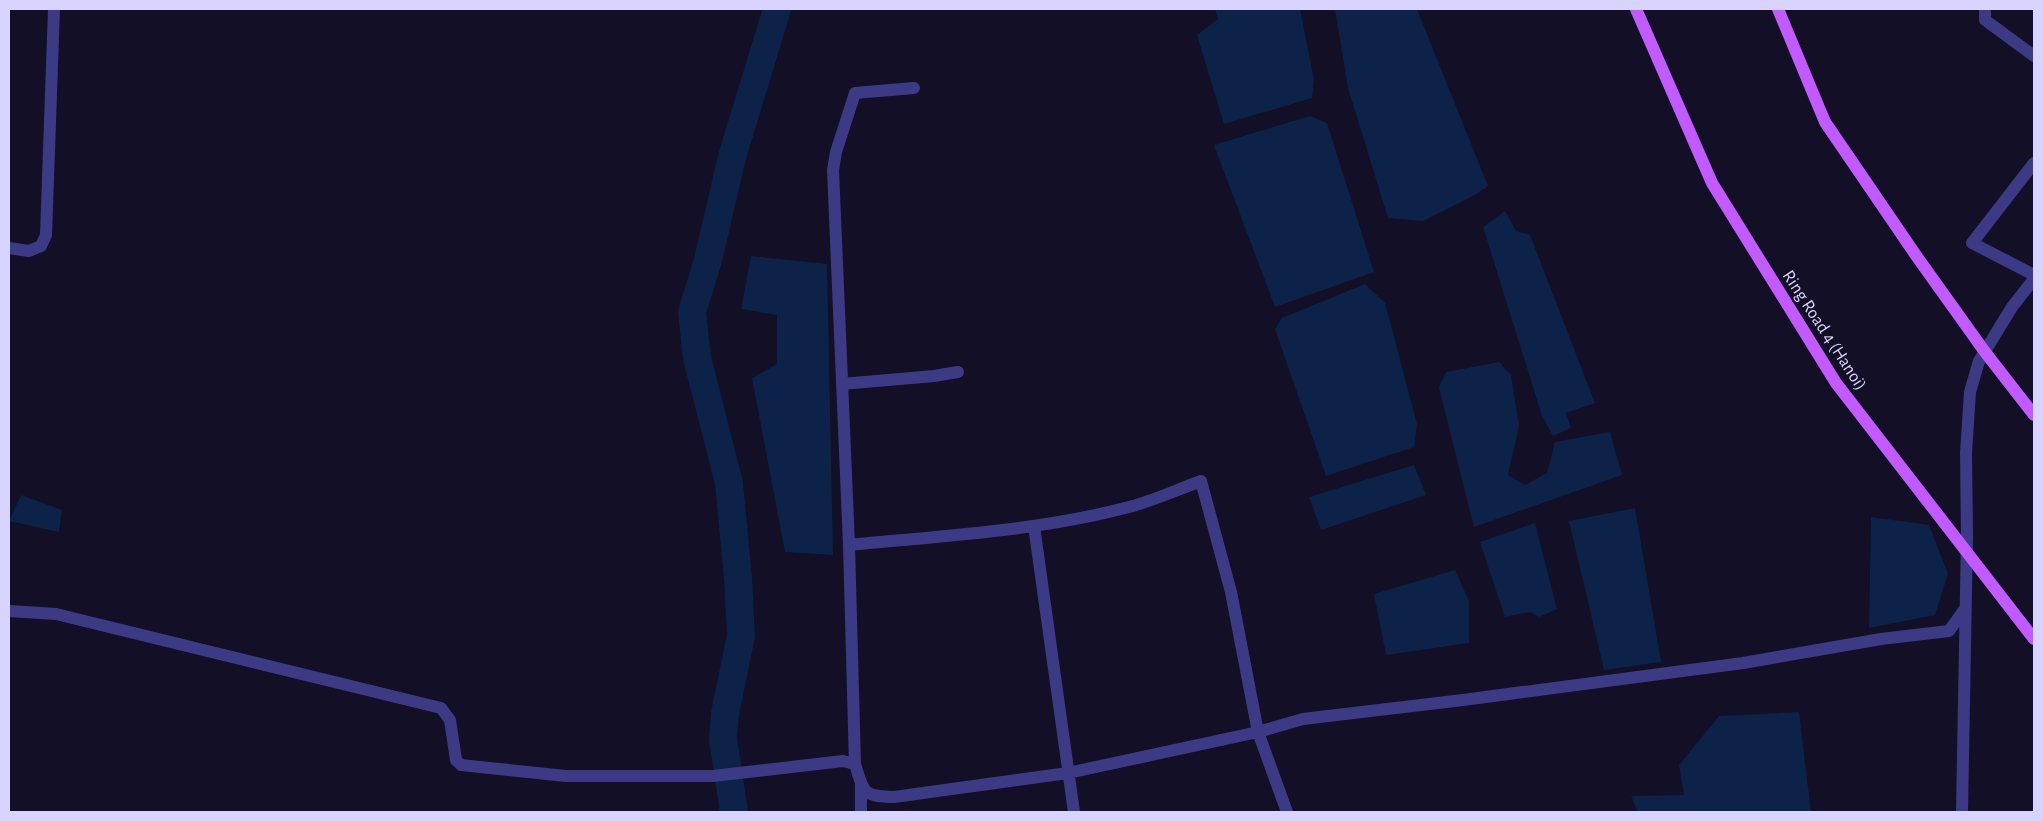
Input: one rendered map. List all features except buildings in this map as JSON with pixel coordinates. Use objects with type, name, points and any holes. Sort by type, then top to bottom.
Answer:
[{"type":"main road","name":"Ring Road 4 (Hanoi)","points":[[1636,9],[1712,182],[1836,383],[2034,639]]},
{"type":"main road","points":[[1778,9],[1825,122],[1915,254],[1985,352],[2034,415]]},
{"type":"street","points":[[9,248],[29,251],[41,246],[46,235],[54,9]]},
{"type":"street","points":[[1985,9],[1985,20],[2034,56]]},
{"type":"street","points":[[914,88],[855,93],[836,152],[833,170],[849,545],[855,764],[865,791],[874,796],[904,796],[1068,773],[1258,732],[1303,719],[1743,664],[1881,639],[1949,631],[1964,610]]},
{"type":"street","points":[[2034,163],[1972,243],[2034,275]]},
{"type":"street","points":[[1962,812],[1966,453],[1970,392],[1979,361],[2012,307],[2034,279]]},
{"type":"street","points":[[842,384],[934,376],[958,372]]},
{"type":"street","points":[[849,545],[1034,526],[1127,508],[1201,481],[1231,592],[1258,732],[1287,812]]},
{"type":"street","points":[[1034,526],[1074,812]]},
{"type":"street","points":[[9,611],[56,614],[441,708],[450,720],[456,760],[461,765],[566,776],[713,776],[842,761],[855,764]]},
{"type":"street","points":[[861,784],[861,812]]},
{"type":"water","points":[[1215,9],[1300,9],[1314,80],[1312,98],[1224,124],[1197,35],[1218,19]]},
{"type":"water","points":[[1335,9],[1417,9],[1488,186],[1475,195],[1423,221],[1388,218],[1348,88]]},
{"type":"water","points":[[1310,116],[1327,123],[1374,272],[1275,307],[1214,145]]},
{"type":"water","points":[[1505,211],[1516,231],[1530,235],[1595,403],[1566,413],[1571,428],[1553,436],[1542,416],[1483,227]]},
{"type":"water","points":[[751,256],[827,264],[833,555],[785,552],[752,378],[777,364],[777,315],[741,309]]},
{"type":"water","points":[[1365,284],[1385,303],[1417,424],[1414,447],[1326,476],[1275,329],[1282,318]]},
{"type":"water","points":[[1499,362],[1511,375],[1519,426],[1508,475],[1525,485],[1547,473],[1555,442],[1610,432],[1622,475],[1474,527],[1439,387],[1446,372]]},
{"type":"water","points":[[1414,465],[1426,495],[1321,530],[1309,497]]},
{"type":"water","points":[[21,495],[62,510],[59,532],[9,521]]},
{"type":"water","points":[[1635,508],[1661,662],[1604,670],[1569,521]]},
{"type":"water","points":[[1871,517],[1929,525],[1948,574],[1935,615],[1869,628]]},
{"type":"water","points":[[1535,523],[1557,609],[1539,617],[1530,612],[1505,617],[1480,542]]},
{"type":"water","points":[[1455,570],[1469,601],[1469,643],[1386,655],[1374,594]]},
{"type":"water","points":[[1799,712],[1811,812],[1638,812],[1631,796],[1684,795],[1679,765],[1719,716]]},
{"type":"waterway","points":[[734,812],[723,739],[725,713],[741,636],[738,578],[729,483],[697,358],[692,312],[708,260],[732,157],[777,9]]}]
